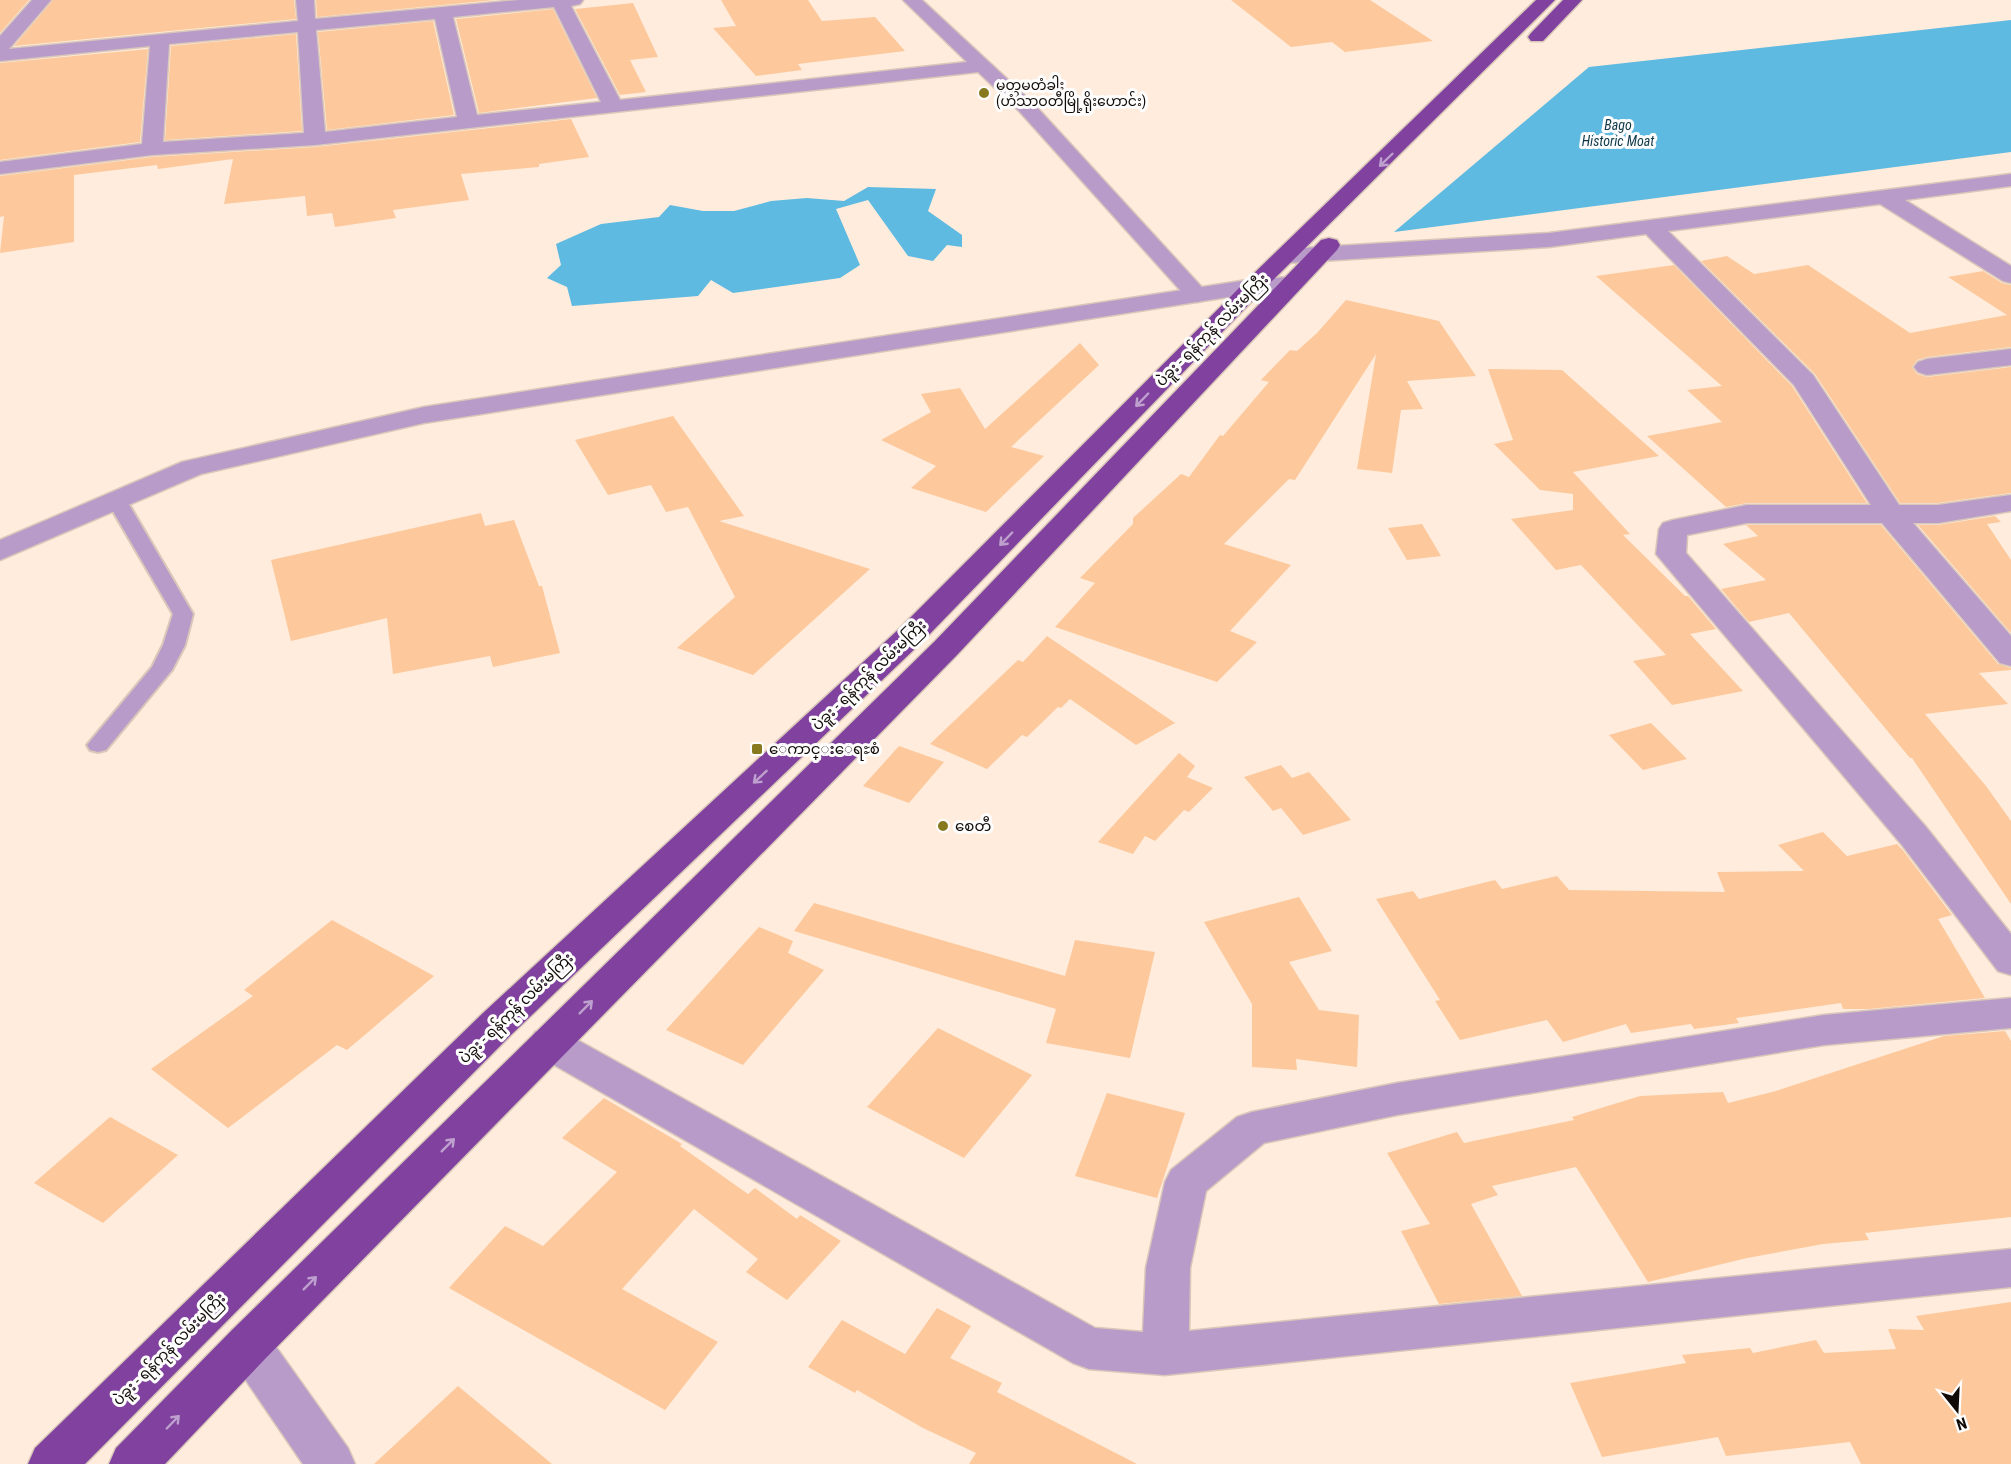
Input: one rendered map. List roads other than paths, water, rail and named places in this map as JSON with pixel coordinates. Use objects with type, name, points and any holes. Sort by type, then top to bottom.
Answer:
[{"type":"highway","name":"ပဲခူး - ရန်ကုန် လမ်းမကြီး","points":[[133,1464],[248,1345],[946,648],[1289,270],[1546,0]]},
{"type":"highway","name":"ပဲခူး - ရန်ကုန် လမ်းမကြီး","points":[[52,1464],[497,1024],[911,635],[1254,286],[1320,254],[1498,78],[1573,0]]},
{"type":"street","points":[[0,47],[42,0]]},
{"type":"street","points":[[305,0],[315,138]]},
{"type":"street","points":[[0,55],[564,0],[613,106]]},
{"type":"street","points":[[912,0],[979,66],[1026,107],[1197,294]]},
{"type":"street","points":[[442,13],[468,121]]},
{"type":"street","points":[[152,149],[160,39]]},
{"type":"street","points":[[0,168],[152,149],[315,138],[979,66]]},
{"type":"street","points":[[1320,254],[1549,240],[2011,180]]},
{"type":"street","points":[[1882,196],[2011,276]]},
{"type":"street","points":[[1650,227],[1804,380],[1891,515],[2011,656]]},
{"type":"street","points":[[0,551],[192,468],[424,416],[1254,286]]},
{"type":"street","points":[[1927,368],[2011,357]]},
{"type":"street","points":[[2011,503],[1938,514],[1747,514],[1673,529],[1671,554],[1914,836],[2011,961]]},
{"type":"street","points":[[1165,1354],[1168,1268],[1186,1182],[1252,1129],[1397,1098],[1824,1030],[2011,1013]]},
{"type":"street","points":[[549,1043],[1089,1348],[1165,1354],[2011,1268]]},
{"type":"street","points":[[248,1345],[332,1464]]},
{"type":"lane","points":[[98,745],[161,670],[174,645],[183,615],[117,501]]},
{"type":"water","name":"Bago Historic Moat","points":[[2011,20],[2011,152],[1394,232],[1589,67]]},
{"type":"water","points":[[868,187],[936,189],[928,211],[962,235],[962,247],[947,245],[933,261],[908,256],[868,200],[836,209],[860,265],[840,278],[733,293],[711,280],[698,296],[572,306],[567,287],[547,278],[561,265],[556,244],[601,224],[659,217],[670,205],[703,211],[734,211],[771,201],[807,198],[844,201]]},
{"type":"place","name":"မုတ္တမတံခါး (ဟံသာဝတီမြို့ရိုးဟောင်း)","points":[[984,93]]},
{"type":"place","name":"ေကာင္းေရႊစံ","points":[[757,749]]},
{"type":"place","name":"စေတီ","points":[[943,826]]}]
